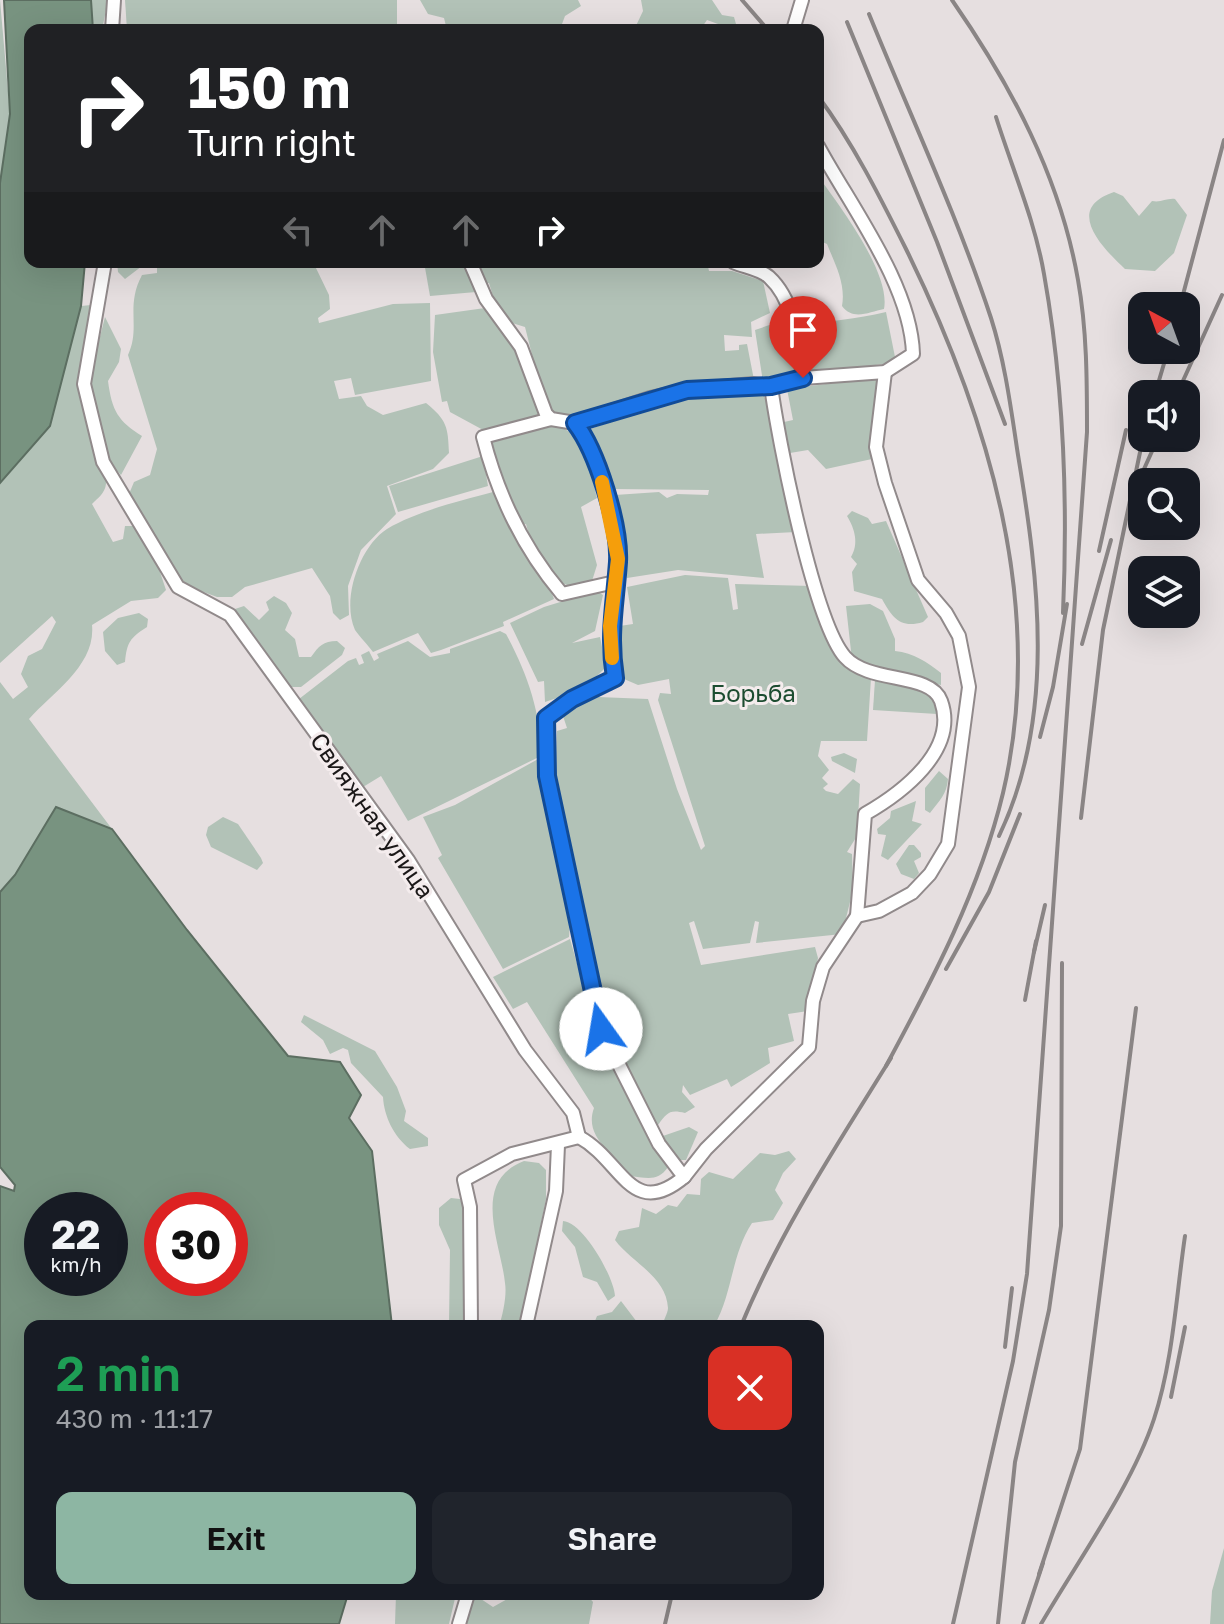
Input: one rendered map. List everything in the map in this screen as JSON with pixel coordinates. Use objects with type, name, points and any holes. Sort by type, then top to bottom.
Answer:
[{"type":"street","points":[[112,24],[114,0]]},
{"type":"street","points":[[795,24],[802,0]]},
{"type":"street","points":[[615,582],[562,594],[530,555],[498,487],[483,437],[551,419],[575,423],[687,390],[771,386],[803,378],[885,372],[913,354],[912,331],[891,276],[824,157]]},
{"type":"street","name":"Свияжная улица","points":[[104,268],[84,384],[103,462],[178,587],[230,615],[408,860],[525,1050],[573,1113],[579,1137]]},
{"type":"street","points":[[473,268],[486,299],[521,347],[543,410],[551,419]]},
{"type":"street","points":[[749,268],[767,275],[782,294],[792,319],[803,378]]},
{"type":"street","points":[[857,916],[879,911],[912,893],[930,874],[948,844],[969,687],[959,636],[946,613],[918,580],[885,483],[876,447],[885,372]]},
{"type":"street","points":[[471,1320],[470,1207],[464,1180],[512,1154],[558,1145],[579,1137],[598,1147],[631,1186],[648,1195],[665,1192],[684,1177],[706,1149],[809,1047],[813,1001],[823,967],[857,916],[865,814],[899,795],[920,775],[940,736],[943,705],[931,687],[872,674],[852,664],[839,649],[815,581],[779,440],[771,386]]},
{"type":"street","points":[[575,423],[606,491],[618,559],[609,643],[615,678],[572,699],[546,718],[547,776],[601,1029],[644,1116],[684,1177]]},
{"type":"street","points":[[527,1320],[556,1191],[558,1145]]},
{"type":"street","points":[[459,1624],[466,1600]]},
{"type":"green space","points":[[0,0],[10,114],[0,183]]},
{"type":"green space","points":[[87,0],[108,0],[103,24],[94,24],[88,13]]},
{"type":"green space","points":[[125,0],[397,0],[397,24],[127,24]]},
{"type":"green space","points":[[420,0],[578,0],[581,6],[565,16],[562,24],[446,24],[444,18],[428,14]]},
{"type":"green space","points":[[641,0],[712,0],[722,15],[734,17],[736,24],[718,24],[707,20],[704,24],[637,24],[643,11]]},
{"type":"green space","points":[[824,184],[872,259],[880,277],[884,309],[856,314],[846,311],[842,306],[841,282],[824,243]]},
{"type":"green space","points":[[1114,192],[1123,196],[1139,216],[1152,201],[1172,199],[1187,215],[1174,253],[1155,271],[1125,269],[1092,229],[1089,218],[1091,208],[1099,199]]},
{"type":"green space","points":[[118,268],[139,268],[125,279]]},
{"type":"green space","points":[[157,268],[316,268],[329,295],[330,309],[318,318],[319,323],[393,304],[430,303],[431,381],[355,395],[351,378],[334,381],[339,399],[361,396],[367,406],[383,415],[426,403],[442,419],[449,444],[449,453],[433,469],[387,486],[396,514],[361,550],[348,586],[349,615],[340,620],[333,613],[330,596],[312,568],[245,587],[232,597],[217,597],[180,580],[129,494],[134,482],[150,475],[157,449],[128,355],[132,345],[137,286],[142,275],[157,273]]},
{"type":"green space","points":[[425,268],[467,268],[476,292],[430,296]]},
{"type":"green space","points":[[476,268],[708,268],[709,271],[732,271],[763,281],[770,313],[751,322],[752,337],[724,335],[725,351],[739,350],[739,345],[747,344],[754,380],[577,417],[554,416],[544,402],[525,327],[506,321],[496,306],[489,283],[484,284]]},
{"type":"green space","points":[[91,305],[80,392],[106,478],[103,493],[92,504],[113,542],[123,539],[125,526],[137,526],[166,590],[158,598],[131,601],[92,625],[87,653],[80,665],[29,719],[112,829],[56,807],[15,875],[0,892],[0,682],[13,699],[28,687],[21,674],[28,656],[42,649],[56,622],[52,616],[0,663],[0,483],[50,426],[81,306]]},
{"type":"green space","points":[[485,308],[523,363],[539,417],[485,431],[450,412],[447,401],[442,402],[433,352],[435,315]]},
{"type":"green space","points":[[886,312],[896,362],[814,374],[805,357],[799,326]]},
{"type":"green space","points":[[105,317],[121,349],[119,362],[108,381],[112,400],[122,420],[142,436],[121,475],[108,461],[88,384]]},
{"type":"green space","points":[[787,319],[795,369],[792,378],[763,382],[755,330]]},
{"type":"green space","points":[[878,379],[874,428],[871,429],[872,459],[826,469],[808,450],[790,453],[784,422],[793,420],[787,389]]},
{"type":"green space","points":[[751,388],[762,393],[767,402],[796,532],[756,534],[764,578],[678,570],[627,578],[615,495],[659,492],[667,498],[677,494],[708,495],[709,490],[613,489],[611,485],[606,485],[590,445],[594,440],[590,429],[608,423],[608,418],[685,394]]},
{"type":"green space","points":[[554,426],[573,435],[579,443],[589,465],[597,498],[581,507],[597,565],[592,581],[579,586],[557,580],[540,561],[526,524],[519,526],[486,443]]},
{"type":"green space","points":[[483,456],[488,486],[398,512],[389,486]]},
{"type":"green space","points":[[493,492],[499,494],[531,562],[547,580],[554,599],[503,622],[504,626],[431,653],[418,633],[373,652],[355,630],[350,604],[361,560],[377,537],[412,517]]},
{"type":"green space","points":[[852,511],[868,518],[872,524],[886,521],[928,617],[923,622],[903,623],[893,616],[882,599],[854,591],[852,572],[857,564],[851,557],[855,536],[847,516]]},
{"type":"green space","name":"Борьба","points":[[685,575],[728,578],[733,610],[738,609],[735,584],[812,586],[825,628],[837,651],[846,662],[871,678],[867,741],[821,741],[818,756],[829,770],[822,778],[828,784],[823,788],[826,791],[838,794],[853,779],[860,784],[857,836],[847,852],[852,854],[853,890],[842,934],[756,943],[759,922],[755,921],[750,943],[703,949],[694,921],[689,923],[701,965],[815,947],[818,958],[808,1011],[788,1014],[794,1041],[768,1048],[770,1063],[731,1087],[727,1079],[690,1095],[683,1085],[682,1092],[695,1107],[685,1113],[669,1113],[658,1125],[653,1125],[624,1059],[619,1057],[611,1042],[603,1017],[603,993],[598,988],[563,829],[558,796],[557,731],[567,728],[562,713],[598,697],[648,699],[677,789],[701,850],[705,846],[658,700],[660,693],[671,694],[669,679],[638,685],[624,679],[613,627],[633,624],[627,587]]},
{"type":"green space","points":[[596,591],[603,595],[595,631],[572,643],[600,637],[606,667],[584,689],[545,702],[544,681],[538,682],[510,623],[544,607]]},
{"type":"green space","points":[[274,596],[286,603],[292,613],[285,630],[295,639],[299,657],[311,657],[328,642],[337,641],[345,648],[342,655],[301,687],[287,687],[235,616],[235,609],[244,606],[259,620],[269,610],[266,602]]},
{"type":"green space","name":"Борьба","points":[[870,604],[883,611],[895,639],[895,651],[914,656],[936,669],[941,673],[941,685],[886,674],[852,660],[846,606]]},
{"type":"green space","points":[[139,613],[148,619],[147,627],[130,641],[125,662],[117,665],[105,651],[103,632],[118,618]]},
{"type":"green space","points":[[500,631],[506,634],[514,649],[531,693],[541,756],[408,821],[381,776],[363,787],[299,699],[348,661],[356,658],[359,665],[364,663],[361,655],[369,651],[374,661],[379,658],[377,654],[408,641],[430,657],[450,653],[450,649]]},
{"type":"green space","points":[[875,680],[904,684],[931,694],[937,714],[873,710]]},
{"type":"green space","points":[[844,753],[857,759],[855,773],[832,761],[831,757]]},
{"type":"green space","points":[[540,758],[570,923],[569,937],[503,969],[438,858],[442,855],[423,817],[455,805]]},
{"type":"green space","points":[[939,771],[948,779],[946,789],[930,813],[925,810],[925,788]]},
{"type":"green space","points":[[916,801],[912,821],[922,824],[888,860],[881,856],[886,835],[878,834],[877,829],[890,818],[891,811]]},
{"type":"green space","points":[[223,817],[238,824],[261,858],[263,863],[257,870],[211,847],[206,835],[208,827]]},
{"type":"green space","points":[[909,845],[914,845],[921,853],[921,857],[914,861],[919,873],[914,879],[901,874],[896,864]]},
{"type":"green space","points":[[570,939],[596,1030],[632,1107],[668,1167],[655,1177],[628,1176],[602,1145],[593,1128],[594,1108],[527,1002],[513,1009],[493,977]]},
{"type":"green space","points":[[304,1015],[375,1051],[397,1087],[406,1111],[404,1121],[428,1138],[428,1146],[410,1149],[404,1144],[391,1126],[383,1097],[351,1063],[348,1050],[343,1048],[330,1054],[323,1040],[301,1022]]},
{"type":"green space","points":[[689,1127],[698,1132],[686,1160],[676,1160],[660,1137]]},
{"type":"green space","points":[[789,1151],[796,1159],[783,1173],[775,1190],[783,1203],[773,1220],[752,1223],[745,1235],[717,1320],[664,1320],[668,1310],[661,1287],[615,1240],[619,1231],[639,1227],[642,1208],[656,1214],[668,1205],[677,1207],[687,1194],[700,1195],[701,1179],[709,1172],[733,1179],[760,1153],[775,1155]]},
{"type":"green space","points":[[524,1161],[539,1163],[546,1170],[546,1199],[521,1320],[500,1320],[505,1288],[495,1232],[493,1198],[498,1183],[508,1171]]},
{"type":"green space","points":[[451,1198],[460,1199],[464,1209],[464,1320],[449,1320],[450,1250],[439,1225],[439,1208]]},
{"type":"green space","points":[[563,1221],[579,1230],[603,1264],[615,1296],[608,1301],[597,1282],[583,1277],[575,1247],[562,1231]]},
{"type":"green space","points":[[621,1301],[635,1320],[595,1320],[597,1316],[612,1312]]},
{"type":"green space","points":[[1224,1548],[1224,1624],[1210,1624],[1212,1591]]},
{"type":"green space","points":[[396,1600],[455,1600],[449,1624],[395,1624]]},
{"type":"green space","points":[[472,1600],[482,1600],[493,1607],[505,1600],[593,1602],[589,1624],[462,1624]]},
{"type":"shaded area","points":[[4,0],[91,0],[93,24],[24,24],[24,268],[84,268],[81,306],[50,426],[0,483],[0,183],[10,114]]},
{"type":"shaded area","points":[[56,807],[112,829],[187,930],[288,1056],[340,1062],[361,1095],[349,1118],[372,1151],[391,1320],[24,1320],[24,1600],[346,1600],[339,1624],[0,1624],[0,1186],[14,1191],[15,1185],[0,1167],[0,892],[15,875]]},
{"type":"railway","points":[[742,0],[763,24]]},
{"type":"railway","points":[[952,0],[1013,99],[1046,169],[1059,205],[1081,299],[1086,356],[1087,432],[1027,1274],[1013,1361],[953,1624]]},
{"type":"railway","points":[[869,14],[948,203],[996,335],[1026,503],[1036,600],[1036,696],[1029,744],[1017,791],[999,836]]},
{"type":"railway","points":[[847,22],[937,242],[1005,424]]},
{"type":"railway","points":[[824,104],[854,151],[906,249],[962,378],[1002,514],[1013,583],[1018,653],[1015,723],[1003,793],[982,864],[938,967],[886,1066]]},
{"type":"railway","points":[[996,117],[1035,234],[1051,316],[1063,443],[1063,613]]},
{"type":"railway","points":[[1184,292],[1224,140]]},
{"type":"railway","points":[[1183,380],[1222,295]]},
{"type":"railway","points":[[1159,380],[1164,364]]},
{"type":"railway","points":[[1099,551],[1126,430]]},
{"type":"railway","points":[[1081,818],[1103,630],[1140,452]]},
{"type":"railway","points":[[1144,468],[1152,452]]},
{"type":"railway","points":[[1082,644],[1111,540]]},
{"type":"railway","points":[[1040,737],[1053,687],[1067,604]]},
{"type":"railway","points":[[946,969],[989,892],[1020,814]]},
{"type":"railway","points":[[1034,952],[1045,905]]},
{"type":"railway","points":[[1025,1000],[1036,941]]},
{"type":"railway","points":[[998,1624],[1015,1462],[1049,1310],[1061,1226],[1062,963]]},
{"type":"railway","points":[[1039,1574],[1080,1449],[1136,1008]]},
{"type":"railway","points":[[744,1320],[791,1222],[891,1058]]},
{"type":"railway","points":[[1041,1624],[1118,1497],[1154,1419],[1170,1352],[1185,1236]]},
{"type":"railway","points":[[1005,1347],[1012,1288]]},
{"type":"railway","points":[[1171,1397],[1185,1327]]},
{"type":"railway","points":[[1023,1624],[1043,1563]]},
{"type":"railway","points":[[665,1624],[671,1600]]},
{"type":"slow traffic","points":[[602,482],[618,559],[610,626],[612,658]]},
{"type":"route","points":[[601,1029],[579,938],[547,776],[546,718],[555,709],[603,681],[615,678],[609,643],[618,559],[606,491],[575,423],[650,398],[687,390],[753,384],[771,386],[803,378]]}]
